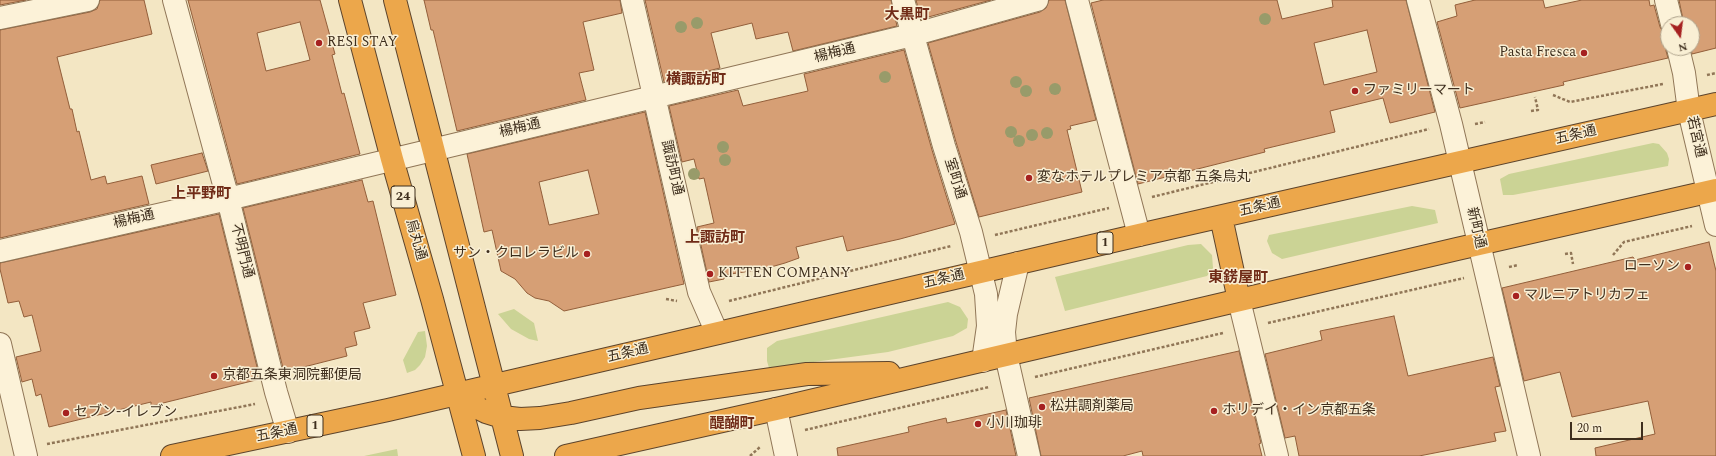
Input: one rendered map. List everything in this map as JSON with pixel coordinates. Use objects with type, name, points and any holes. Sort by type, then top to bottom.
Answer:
[{"type":"highway","name":"烏丸通","points":[[350,0],[474,456]]},
{"type":"highway","points":[[395,0],[512,456]]},
{"type":"highway","name":"五条通","points":[[172,456],[288,432],[1139,235],[1716,104]]},
{"type":"highway","points":[[566,456],[776,409],[1479,244],[1712,191]]},
{"type":"highway","points":[[1221,217],[1239,300]]},
{"type":"highway","points":[[457,393],[468,403],[486,412],[502,417],[520,419],[540,418],[639,398],[807,374],[930,372]]},
{"type":"street","points":[[0,18],[88,0]]},
{"type":"street","name":"不明門通","points":[[174,0],[228,199],[278,399],[288,432]]},
{"type":"street","name":"諏訪町通","points":[[632,0],[699,292],[717,333]]},
{"type":"street","name":"室町通","points":[[903,0],[944,146],[973,241],[986,294],[989,315],[983,361]]},
{"type":"street","name":"楊梅通","points":[[0,250],[228,199],[912,35],[1038,0]]},
{"type":"street","points":[[1077,0],[1139,235]]},
{"type":"street","name":"新町通","points":[[1418,0],[1451,124],[1529,456]]},
{"type":"street","points":[[1666,0],[1670,16]]},
{"type":"street","name":"若宮通","points":[[1680,56],[1685,79],[1689,110],[1712,191],[1715,223]]},
{"type":"street","points":[[1018,263],[1006,314],[1004,332],[1006,355],[1029,456]]},
{"type":"street","points":[[1239,300],[1277,456]]},
{"type":"street","points":[[0,344],[25,452]]},
{"type":"street","points":[[776,409],[786,456]]},
{"type":"path","points":[[1553,94],[1570,102],[1716,73]]},
{"type":"path","points":[[1531,111],[1538,110],[1535,97]]},
{"type":"path","points":[[666,299],[706,307],[1451,124]]},
{"type":"path","points":[[1613,256],[1624,242],[1715,223]]},
{"type":"path","points":[[1564,254],[1571,253],[1573,264]]},
{"type":"path","points":[[750,456],[770,438],[782,435],[1486,273]]},
{"type":"path","points":[[25,452],[278,399]]},
{"type":"green space","points":[[1653,143],[1659,144],[1667,153],[1669,159],[1668,166],[1513,195],[1503,195],[1500,179],[1509,174]]},
{"type":"green space","points":[[1412,206],[1435,210],[1438,223],[1282,259],[1272,253],[1267,241],[1269,235]]},
{"type":"green space","points":[[1201,244],[1212,255],[1213,268],[1207,276],[1065,311],[1055,277],[1188,245]]},
{"type":"green space","points":[[948,302],[960,307],[968,319],[967,328],[953,336],[888,352],[769,368],[767,361],[767,348],[777,341]]},
{"type":"green space","points":[[514,309],[534,323],[538,341],[529,339],[511,329],[498,314]]},
{"type":"green space","points":[[425,331],[427,346],[425,357],[415,370],[407,373],[403,360],[418,332]]},
{"type":"green space","points":[[397,449],[398,456],[364,456]]},
{"type":"building","points":[[0,0],[26,0],[0,5]]},
{"type":"building","points":[[100,0],[144,0],[152,34],[57,57],[70,109],[72,109],[77,132],[79,131],[91,180],[105,176],[107,184],[142,176],[149,204],[0,238],[0,30],[90,12],[97,9]]},
{"type":"building","points":[[188,0],[320,0],[335,54],[332,55],[342,94],[344,93],[360,154],[237,184]],"holes":[[[300,22],[310,60],[266,71],[257,33]]]},
{"type":"building","points":[[424,0],[620,0],[622,13],[583,22],[594,70],[579,73],[586,100],[457,131],[433,30],[431,30]]},
{"type":"building","points":[[645,0],[891,0],[897,26],[793,51],[788,32],[756,39],[752,23],[711,33],[720,68],[664,82]]},
{"type":"building","points":[[916,0],[991,0],[921,19]]},
{"type":"building","points":[[1049,0],[1065,0],[1096,120],[1070,126],[1071,129],[1067,130],[1082,192],[979,217],[928,43],[1040,12],[1046,8]]},
{"type":"building","points":[[1103,0],[1277,0],[1282,19],[1333,7],[1332,0],[1406,0],[1435,112],[1390,123],[1383,98],[1330,111],[1335,132],[1264,149],[1265,152],[1138,184],[1091,3]],"holes":[[[1367,30],[1377,72],[1324,85],[1314,43]]]},
{"type":"building","points":[[1475,0],[1543,0],[1545,8],[1582,0],[1649,0],[1650,6],[1654,5],[1660,27],[1660,56],[1667,56],[1668,58],[1563,82],[1564,85],[1460,108],[1437,22],[1457,16],[1455,5]]},
{"type":"building","points":[[1679,0],[1716,0],[1716,48],[1700,52],[1700,16],[1682,16]]},
{"type":"building","points":[[904,50],[932,150],[955,224],[900,239],[847,251],[843,236],[796,247],[799,258],[764,269],[724,275],[724,279],[709,282],[697,227],[714,223],[704,178],[699,179],[694,159],[682,162],[669,106],[738,90],[743,106],[808,91],[804,74]]},
{"type":"building","points":[[645,112],[684,284],[564,311],[549,301],[535,298],[527,293],[515,279],[501,271],[492,230],[484,232],[467,154]],"holes":[[[588,170],[599,214],[549,225],[539,182]]]},
{"type":"building","points":[[202,153],[208,171],[156,184],[151,165]]},
{"type":"building","points":[[362,180],[368,202],[373,201],[396,295],[363,303],[370,328],[354,332],[357,345],[345,348],[347,356],[284,372],[243,208]]},
{"type":"building","points":[[219,214],[260,379],[151,406],[151,402],[49,427],[41,394],[36,396],[32,379],[22,382],[16,357],[41,351],[32,315],[24,317],[19,301],[8,303],[0,263]]},
{"type":"building","points":[[1709,242],[1716,271],[1716,456],[1596,456],[1595,448],[1655,434],[1648,401],[1572,417],[1560,372],[1524,381],[1502,288],[1633,257],[1635,260]]},
{"type":"building","points":[[1394,316],[1408,376],[1493,357],[1500,386],[1495,387],[1506,431],[1494,433],[1496,441],[1419,456],[1299,456],[1295,436],[1285,438],[1265,354],[1322,340],[1320,331]]},
{"type":"building","points":[[1239,351],[1261,443],[1259,444],[1262,456],[1143,456],[1142,451],[1123,456],[1041,456],[1029,398]]},
{"type":"building","points":[[1006,410],[1016,456],[838,456],[837,448],[909,432],[908,427],[946,418],[947,423]]},
{"type":"place","name":"RESI STAY","points":[[319,43]]},
{"type":"place","name":"Pasta Fresca","points":[[1584,53]]},
{"type":"place","name":"ファミリーマート","points":[[1355,91]]},
{"type":"place","name":"変なホテルプレミア京都 五条烏丸","points":[[1029,178]]},
{"type":"place","name":"サン・クロレラビル","points":[[587,254]]},
{"type":"place","name":"ローソン","points":[[1688,267]]},
{"type":"place","name":"KITTEN COMPANY","points":[[710,274]]},
{"type":"place","name":"マルニアトリカフェ","points":[[1516,296]]},
{"type":"place","name":"京都五条東洞院郵便局","points":[[214,376]]},
{"type":"place","name":"松井調剤薬局","points":[[1042,407]]},
{"type":"place","name":"ホリデイ・イン京都五条","points":[[1214,411]]},
{"type":"place","name":"セブン-イレブン","points":[[66,413]]},
{"type":"place","name":"小川珈琲","points":[[978,424]]},
{"type":"district","name":"大黒町","points":[[907,16]]},
{"type":"district","name":"横諏訪町","points":[[696,81]]},
{"type":"district","name":"上平野町","points":[[201,195]]},
{"type":"district","name":"上諏訪町","points":[[715,239]]},
{"type":"district","name":"東錺屋町","points":[[1238,279]]},
{"type":"district","name":"醍醐町","points":[[732,425]]}]
